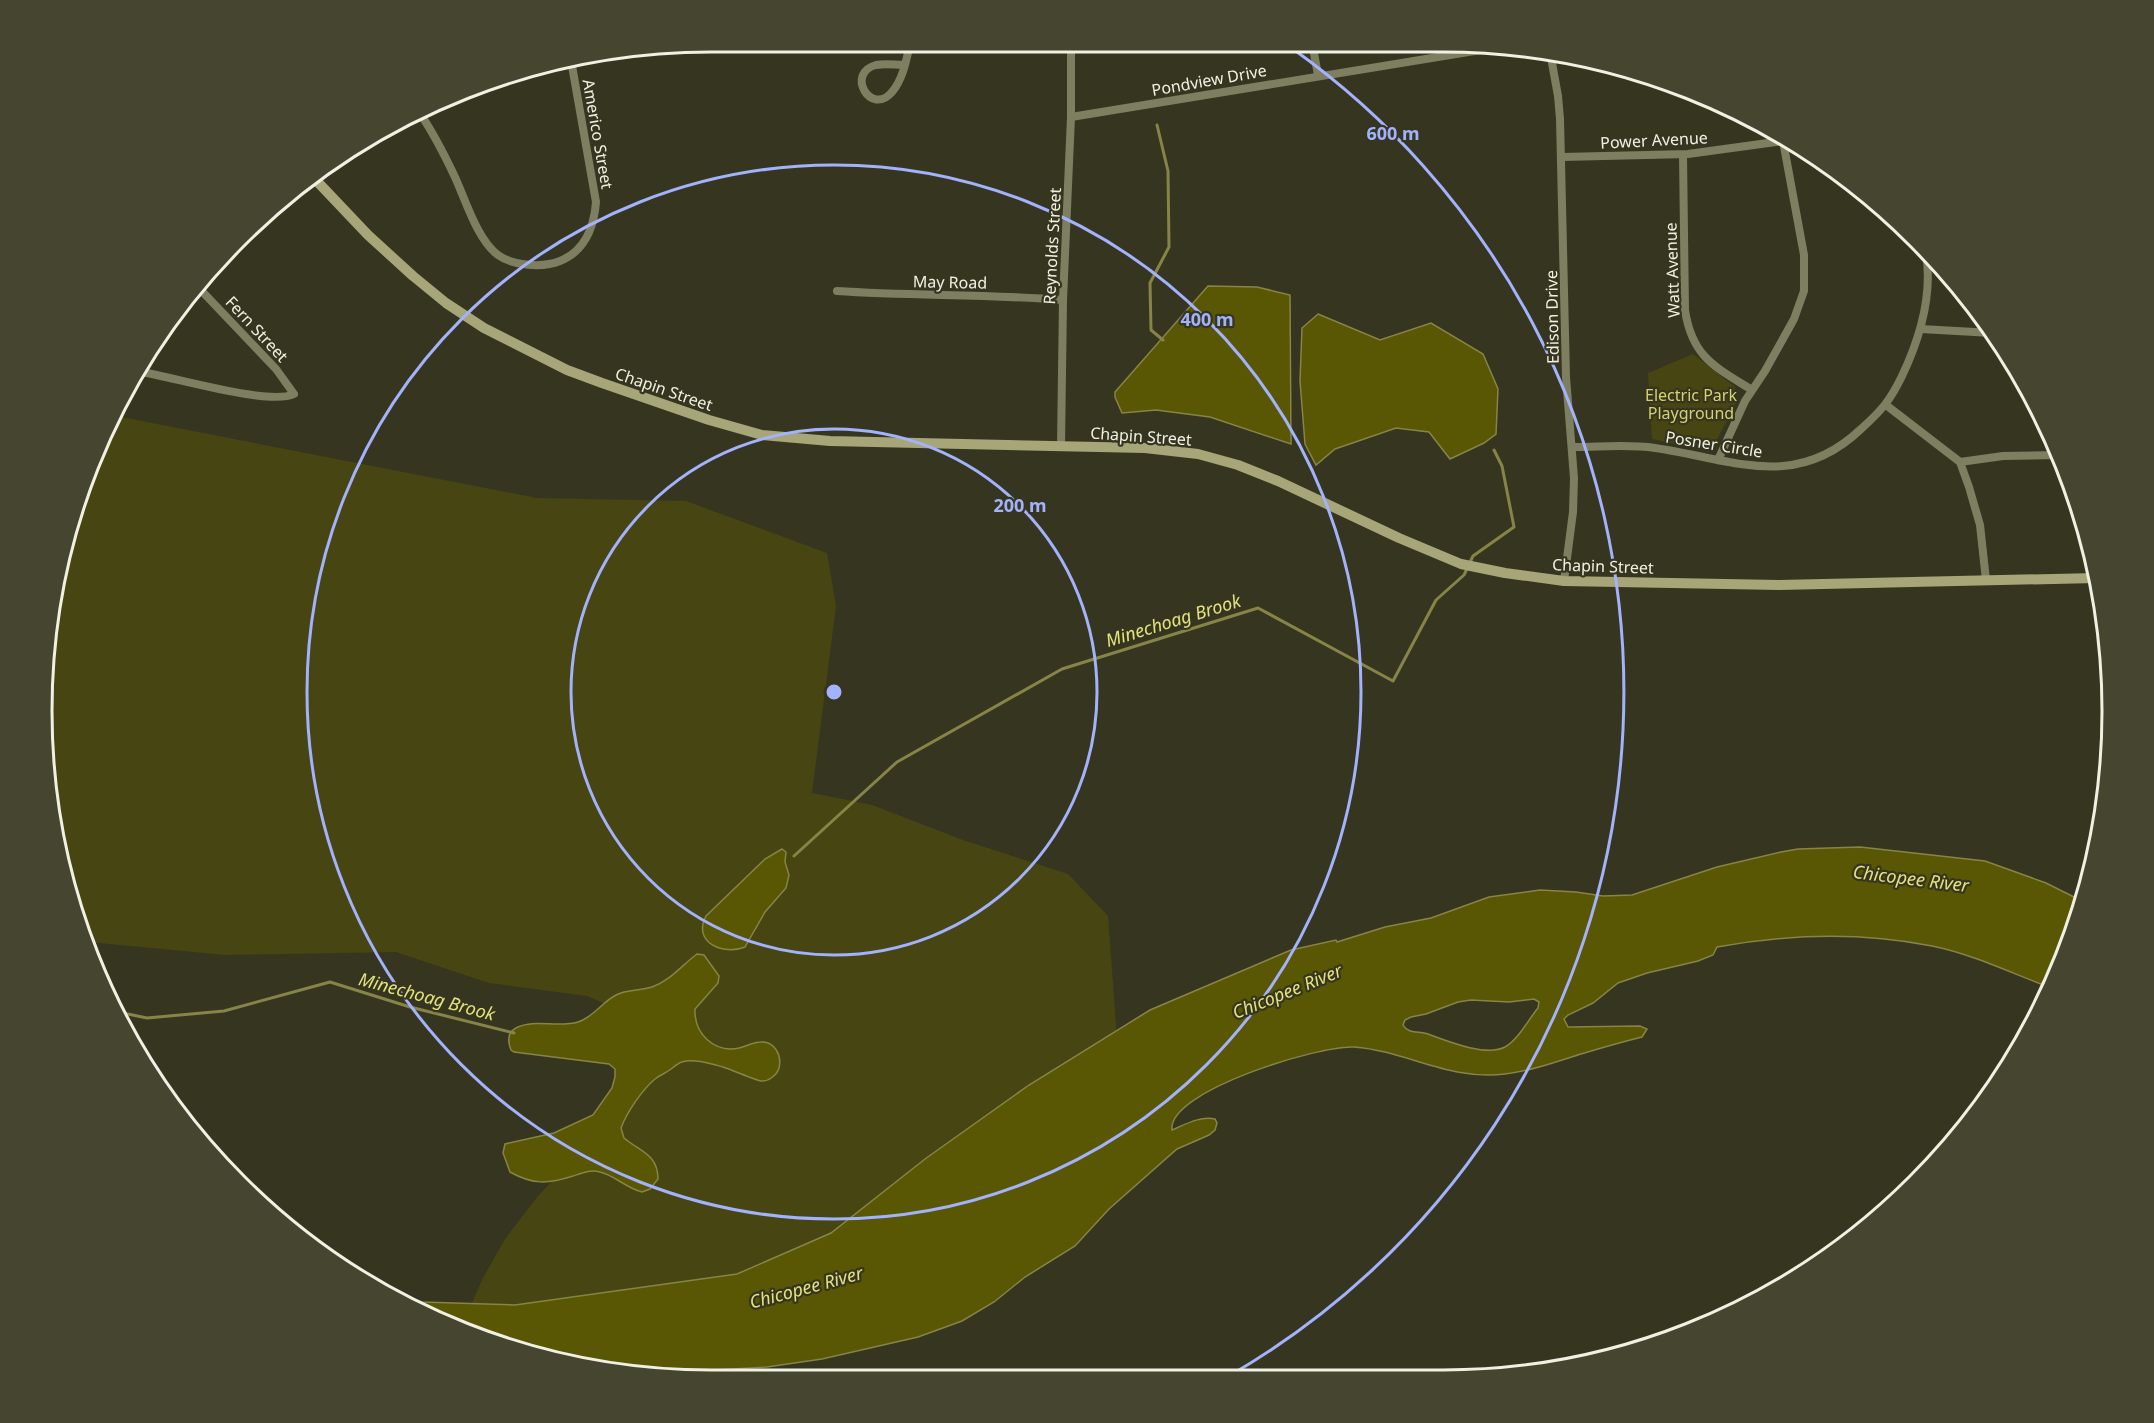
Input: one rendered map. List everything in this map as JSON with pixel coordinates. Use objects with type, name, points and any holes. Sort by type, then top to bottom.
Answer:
[{"type":"main road","name":"Chapin Street","points":[[319,183],[368,235],[413,276],[446,303],[484,327],[567,369],[602,383],[709,420],[762,435],[830,441],[1145,448],[1187,452],[1217,459],[1278,481],[1399,538],[1461,564],[1564,581],[1779,585],[2088,578]]},
{"type":"street","points":[[904,66],[882,64],[867,69],[861,83],[863,91],[869,97],[884,98],[891,94],[904,66],[908,52]]},
{"type":"street","name":"Reynolds Street","points":[[1061,446],[1071,52]]},
{"type":"street","points":[[1314,52],[1318,75]]},
{"type":"street","name":"Pondview Drive","points":[[1071,117],[1461,53]]},
{"type":"street","name":"Edison Drive","points":[[1552,62],[1558,96],[1562,157],[1566,377],[1574,478],[1573,512],[1564,581]]},
{"type":"street","name":"Americo Street","points":[[423,119],[437,140],[473,218],[489,246],[497,255],[519,263],[558,262],[585,242],[595,216],[596,202],[572,68]]},
{"type":"street","name":"Power Avenue","points":[[1562,157],[1683,155],[1774,142]]},
{"type":"street","points":[[1718,460],[1745,400],[1794,319],[1804,291],[1805,279],[1800,232],[1784,149]]},
{"type":"street","name":"Watt Avenue","points":[[1683,155],[1687,325],[1692,340],[1708,361],[1752,390]]},
{"type":"street","name":"Posner Circle","points":[[1573,447],[1638,446],[1773,467],[1817,459],[1845,443],[1886,405],[1894,393],[1921,329],[1926,298],[1926,265]]},
{"type":"street","name":"May Road","points":[[837,291],[1063,300]]},
{"type":"street","name":"Fern Street","points":[[146,373],[259,397],[287,397],[294,394],[276,369],[203,293]]},
{"type":"street","points":[[1921,329],[1981,332]]},
{"type":"street","points":[[1886,405],[1960,462],[1970,487],[1980,525],[1986,580]]},
{"type":"street","points":[[1960,462],[2003,456],[2049,455]]},
{"type":"green space","name":"Electric Park Playground","points":[[1693,354],[1735,387],[1736,403],[1711,451],[1652,439],[1648,373]]},
{"type":"green space","points":[[122,417],[537,498],[686,501],[827,553],[836,606],[812,793],[872,805],[963,840],[1068,874],[1108,916],[1117,1038],[784,1272],[467,1314],[483,1278],[505,1239],[538,1196],[610,1120],[642,1020],[587,996],[489,983],[396,952],[225,955],[95,943],[75,882],[65,840],[58,798],[52,712],[58,625],[65,583],[87,500]]},
{"type":"water","points":[[1208,286],[1257,287],[1290,295],[1291,444],[1210,417],[1156,410],[1122,413],[1115,392]]},
{"type":"water","points":[[1318,314],[1380,340],[1431,323],[1483,354],[1498,389],[1496,434],[1484,443],[1450,459],[1429,432],[1396,428],[1335,449],[1316,465],[1305,444],[1300,381],[1302,328]]},
{"type":"water","name":"Chicopee River","points":[[1860,847],[1985,861],[2046,883],[2075,897],[2067,923],[2042,984],[1947,949],[1905,941],[1824,936],[1771,939],[1717,947],[1713,955],[1698,961],[1647,973],[1618,983],[1593,1003],[1564,1019],[1568,1027],[1640,1026],[1647,1029],[1642,1037],[1515,1073],[1485,1075],[1465,1073],[1392,1054],[1354,1047],[1336,1048],[1311,1054],[1248,1073],[1194,1100],[1177,1115],[1172,1130],[1193,1121],[1209,1118],[1215,1119],[1217,1123],[1215,1130],[1177,1149],[1109,1209],[1075,1246],[1025,1277],[994,1302],[962,1321],[918,1337],[822,1359],[767,1367],[713,1370],[668,1369],[625,1365],[541,1348],[500,1336],[414,1300],[515,1305],[737,1274],[831,1233],[925,1159],[1029,1085],[1150,1010],[1291,950],[1336,940],[1337,942],[1385,927],[1431,918],[1489,897],[1540,890],[1603,896],[1632,895],[1717,867],[1798,849]],"holes":[[[1534,999],[1539,1002],[1538,1008],[1514,1040],[1497,1050],[1466,1047],[1428,1034],[1411,1031],[1403,1025],[1405,1020],[1411,1017],[1471,1000],[1509,1002]]]},
{"type":"water","points":[[782,849],[786,852],[785,862],[789,875],[786,888],[765,912],[745,947],[728,950],[712,945],[703,933],[706,916],[765,859]]},
{"type":"water","points":[[697,954],[704,955],[719,976],[718,983],[695,1009],[702,1034],[707,1040],[721,1048],[739,1048],[758,1042],[770,1044],[776,1050],[780,1063],[776,1073],[769,1079],[761,1081],[723,1067],[686,1061],[655,1079],[635,1102],[621,1128],[624,1138],[647,1154],[655,1164],[658,1179],[650,1189],[642,1192],[597,1171],[556,1181],[541,1182],[510,1172],[503,1153],[505,1144],[554,1133],[593,1115],[612,1088],[615,1077],[615,1069],[609,1064],[514,1052],[509,1043],[512,1031],[524,1025],[571,1024],[584,1020],[616,995],[652,987],[665,981]]},
{"type":"waterway","name":"Minechoag Brook","points":[[1157,125],[1168,171],[1169,247],[1150,283],[1151,330],[1163,340]]},
{"type":"waterway","name":"Minechoag Brook","points":[[794,856],[897,762],[1062,669],[1258,608],[1393,681],[1436,600],[1464,575],[1473,556],[1514,527],[1502,466],[1494,450]]},
{"type":"waterway","name":"Minechoag Brook","points":[[126,1014],[147,1018],[224,1011],[330,982],[410,1007],[514,1033]]}]
